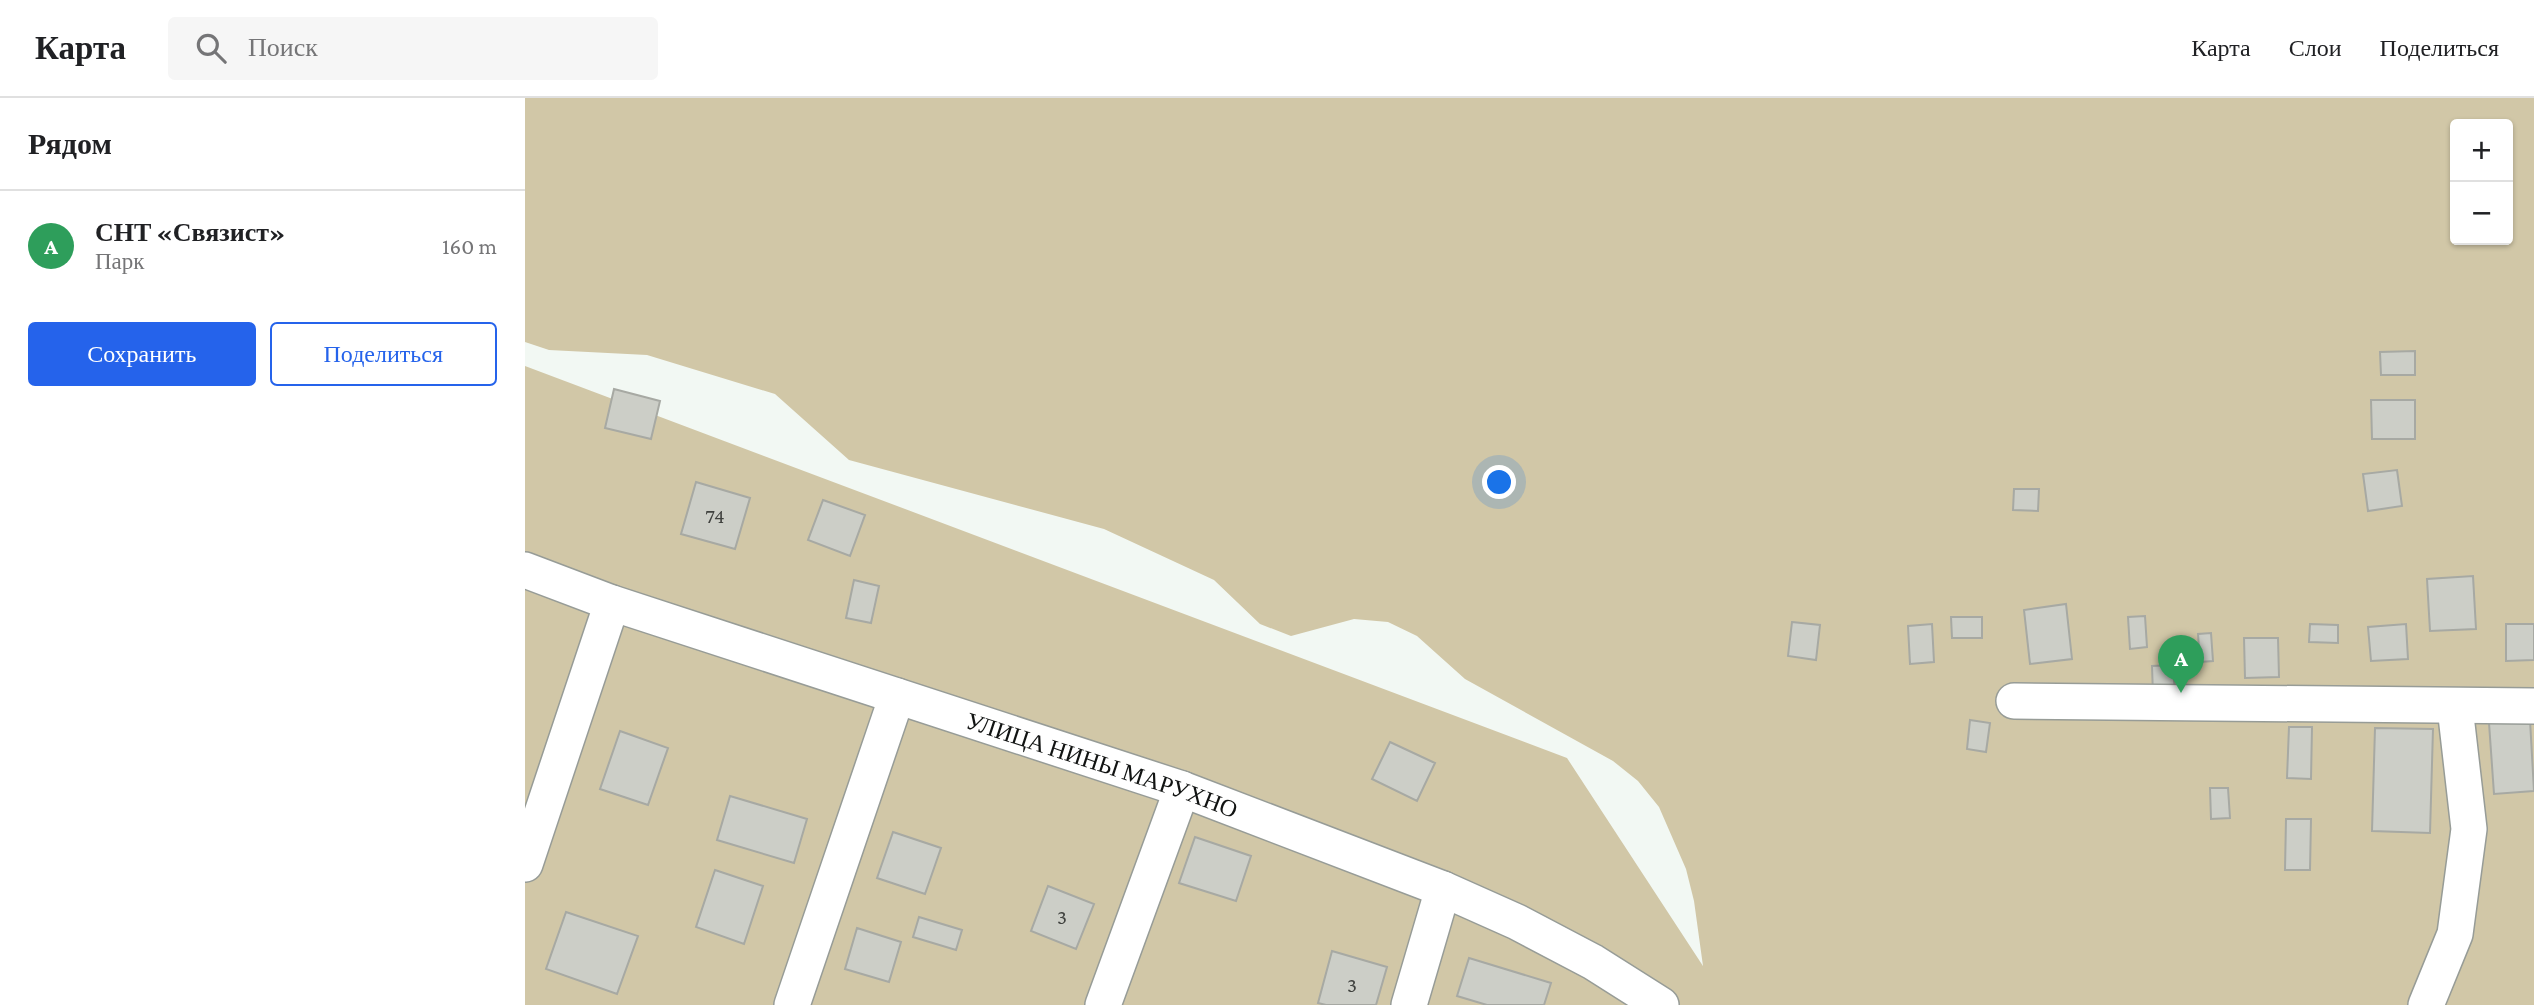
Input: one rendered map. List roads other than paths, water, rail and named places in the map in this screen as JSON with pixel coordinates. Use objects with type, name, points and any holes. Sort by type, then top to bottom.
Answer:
[{"type":"street","name":"УЛИЦА НИНЫ МАРУХНО","points":[[525,570],[612,603],[1182,789],[1443,889],[1528,928],[1593,962],[1661,1005]]},
{"type":"street","points":[[525,864],[612,603]]},
{"type":"street","points":[[792,1005],[897,696]]},
{"type":"street","points":[[2014,701],[2534,706]]},
{"type":"street","points":[[2425,1005],[2455,934],[2469,829],[2455,707]]},
{"type":"street","points":[[1103,1005],[1182,789]]},
{"type":"street","points":[[1409,1005],[1443,889]]},
{"type":"place","name":"СНТ «Связист»","points":[[2181,693]]}]
